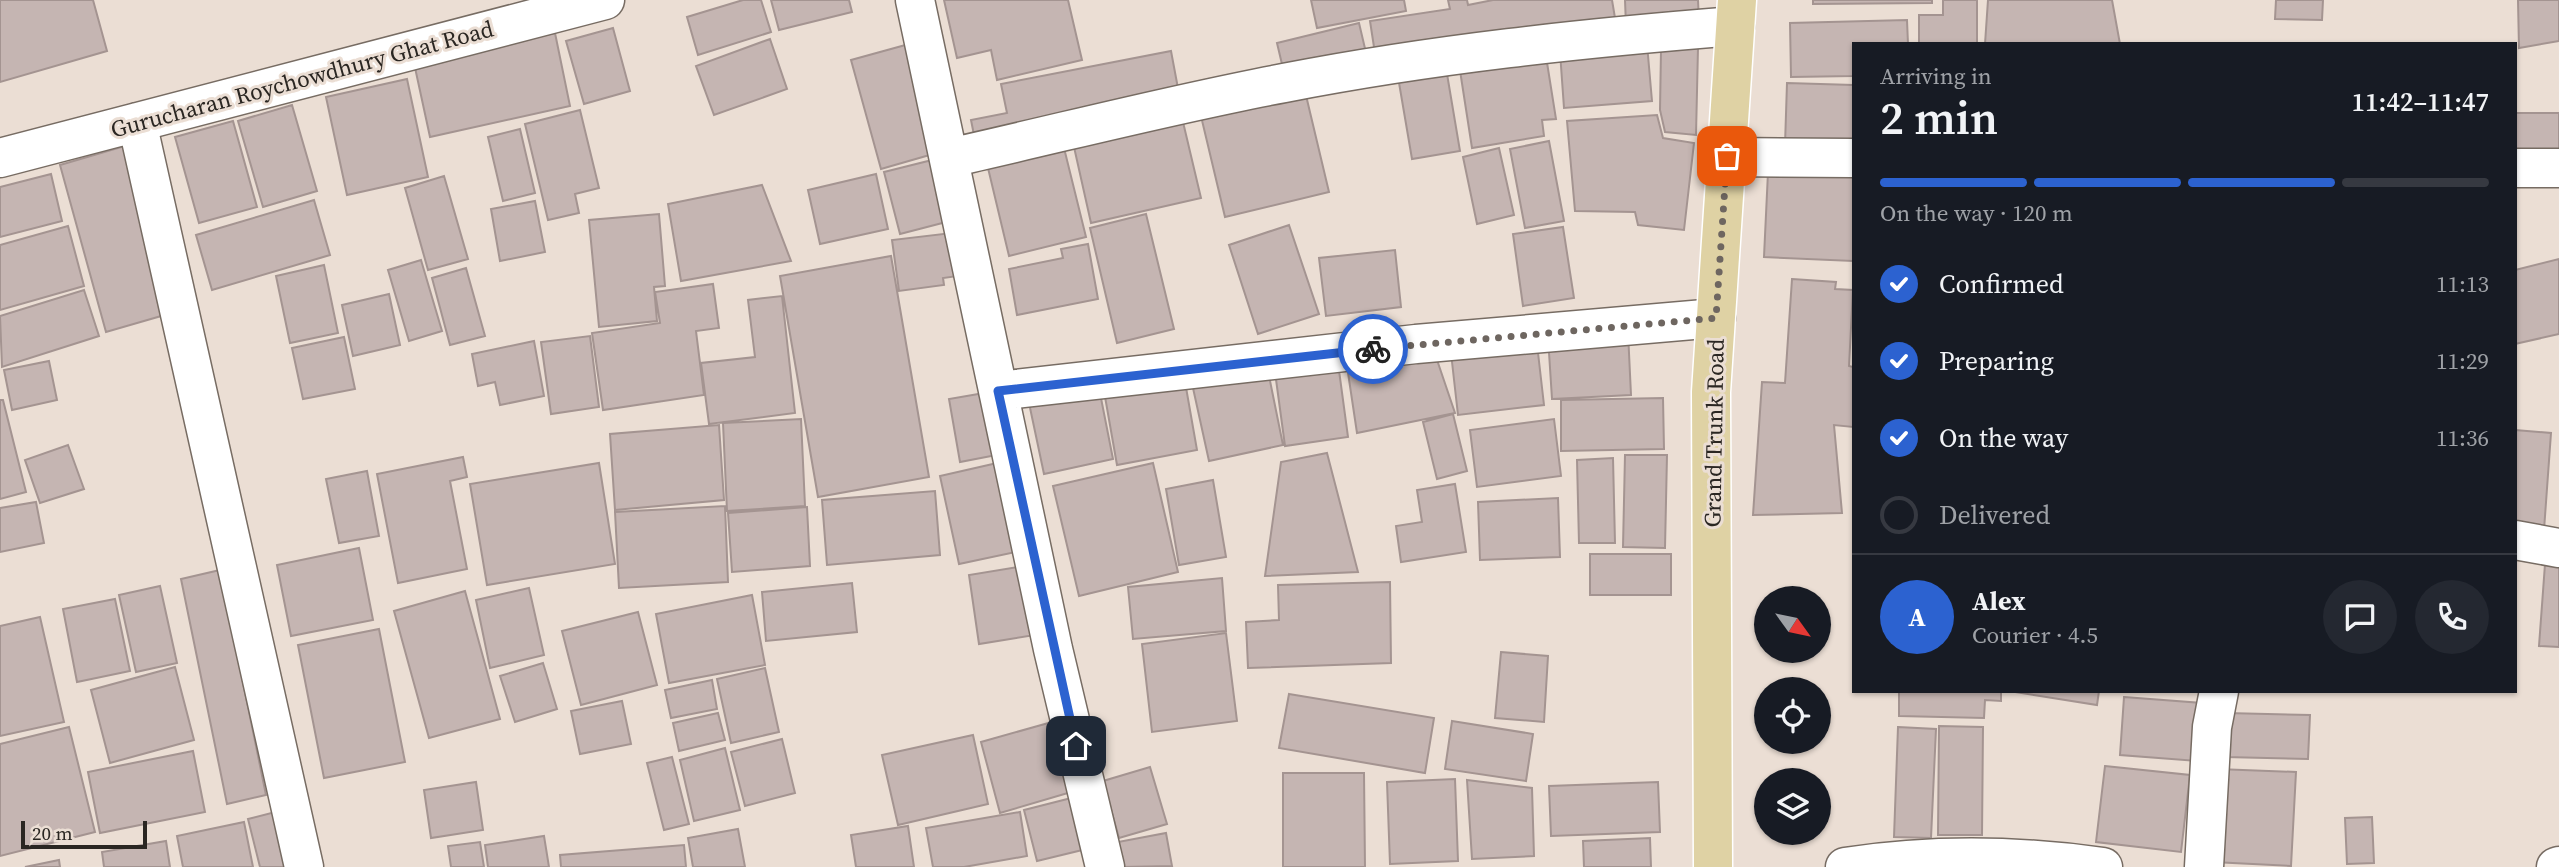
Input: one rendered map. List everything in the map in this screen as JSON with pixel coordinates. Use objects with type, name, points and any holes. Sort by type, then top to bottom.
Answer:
[{"type":"main road","name":"Grand Trunk Road","points":[[1713,867],[1711,392],[1736,13]]},
{"type":"street","name":"Gurucharan Roychowdhury Ghat Road","points":[[0,158],[605,0]]},
{"type":"street","points":[[915,0],[1053,649],[1105,867]]},
{"type":"street","points":[[949,158],[1283,83],[1449,55],[1622,35],[1736,13]]},
{"type":"street","points":[[137,122],[304,867]]},
{"type":"street","points":[[1727,156],[1852,158]]},
{"type":"street","points":[[2517,168],[2559,168]]},
{"type":"street","points":[[998,391],[1416,344],[1716,318]]},
{"type":"street","points":[[2517,540],[2559,548]]},
{"type":"street","points":[[2204,867],[2212,727],[2219,693]]},
{"type":"street","points":[[1845,867],[1955,857],[2060,861],[2103,867]]},
{"type":"building","points":[[0,0],[93,0],[107,51],[0,82]]},
{"type":"building","points":[[743,0],[761,0],[771,32],[698,55],[687,17]]},
{"type":"building","points":[[771,0],[849,0],[852,12],[779,30]]},
{"type":"building","points":[[944,0],[1068,0],[1082,60],[997,80],[991,50],[957,58]]},
{"type":"building","points":[[1311,0],[1404,0],[1406,11],[1317,28]]},
{"type":"building","points":[[1448,0],[1467,0],[1468,5],[1493,0],[1612,0],[1616,24],[1376,60],[1370,21],[1450,9]]},
{"type":"building","points":[[1625,0],[1698,0],[1699,22],[1626,26]]},
{"type":"building","points":[[1813,0],[1932,0],[1932,3],[1813,4]]},
{"type":"building","points":[[1943,0],[1977,0],[1977,42],[1919,42],[1919,15],[1943,15]]},
{"type":"building","points":[[1988,0],[2112,0],[2120,42],[1985,42]]},
{"type":"building","points":[[2276,0],[2323,0],[2322,20],[2275,19]]},
{"type":"building","points":[[2518,0],[2559,0],[2559,41],[2519,48]]},
{"type":"building","points":[[1907,20],[1908,42],[1852,42],[1852,76],[1791,77],[1790,23]]},
{"type":"building","points":[[1359,23],[1367,57],[1285,77],[1277,43]]},
{"type":"building","points":[[613,28],[630,91],[584,104],[566,41]]},
{"type":"building","points":[[555,33],[570,106],[430,137],[414,63]]},
{"type":"building","points":[[770,39],[787,89],[714,115],[696,66]]},
{"type":"building","points":[[909,44],[940,152],[881,169],[851,60]]},
{"type":"building","points":[[1647,44],[1652,101],[1564,108],[1560,52]]},
{"type":"building","points":[[1698,48],[1696,135],[1665,132],[1660,110],[1661,50]]},
{"type":"building","points":[[1545,50],[1556,119],[1542,120],[1544,136],[1472,148],[1459,64]]},
{"type":"building","points":[[1171,51],[1180,99],[975,140],[971,120],[1007,113],[1001,84]]},
{"type":"building","points":[[1445,62],[1460,151],[1412,159],[1397,71]]},
{"type":"building","points":[[407,79],[428,177],[347,195],[326,97]]},
{"type":"building","points":[[1787,83],[1852,85],[1852,147],[1785,145]]},
{"type":"building","points":[[1304,87],[1329,192],[1225,217],[1200,112]]},
{"type":"building","points":[[292,105],[317,191],[263,207],[238,121]]},
{"type":"building","points":[[580,110],[599,188],[575,194],[579,213],[548,220],[525,124]]},
{"type":"building","points":[[2517,113],[2559,113],[2559,152],[2517,153]]},
{"type":"building","points":[[1657,115],[1663,138],[1694,143],[1684,230],[1638,225],[1635,212],[1575,211],[1567,121]]},
{"type":"building","points":[[233,121],[257,207],[199,223],[175,137]]},
{"type":"building","points":[[1183,122],[1201,198],[1091,223],[1074,147]]},
{"type":"building","points":[[520,129],[535,193],[503,201],[488,137]]},
{"type":"building","points":[[1549,141],[1564,221],[1525,228],[1510,149]]},
{"type":"building","points":[[135,143],[182,310],[106,332],[60,165]]},
{"type":"building","points":[[1064,148],[1086,237],[1009,256],[988,168]]},
{"type":"building","points":[[1499,148],[1514,215],[1477,224],[1463,157]]},
{"type":"building","points":[[940,158],[954,220],[900,234],[884,172]]},
{"type":"building","points":[[1768,172],[1852,177],[1852,261],[1764,257]]},
{"type":"building","points":[[51,174],[62,221],[0,237],[0,187]]},
{"type":"building","points":[[876,174],[888,229],[820,244],[808,190]]},
{"type":"building","points":[[444,176],[468,259],[428,270],[405,188]]},
{"type":"building","points":[[762,185],[791,261],[681,281],[668,204]]},
{"type":"building","points":[[314,200],[330,255],[212,290],[196,235]]},
{"type":"building","points":[[535,201],[545,252],[500,261],[491,209]]},
{"type":"building","points":[[659,214],[665,286],[654,287],[657,321],[599,327],[589,220]]},
{"type":"building","points":[[1146,214],[1174,329],[1117,343],[1090,228]]},
{"type":"building","points":[[1289,225],[1319,314],[1258,334],[1229,245]]},
{"type":"building","points":[[68,226],[84,286],[0,310],[0,245]]},
{"type":"building","points":[[1563,227],[1574,298],[1523,306],[1513,234]]},
{"type":"building","points":[[960,232],[965,275],[943,278],[944,285],[899,291],[892,240]]},
{"type":"building","points":[[1088,244],[1098,299],[1017,315],[1009,269],[1063,258],[1061,249]]},
{"type":"building","points":[[1395,250],[1401,307],[1326,316],[1319,258]]},
{"type":"building","points":[[891,256],[929,477],[818,497],[780,276]]},
{"type":"building","points":[[2559,259],[2559,334],[2517,344],[2517,270]]},
{"type":"building","points":[[421,260],[442,331],[409,341],[388,270]]},
{"type":"building","points":[[324,265],[338,333],[290,343],[276,276]]},
{"type":"building","points":[[466,268],[485,336],[450,345],[432,278]]},
{"type":"building","points":[[1792,279],[1836,282],[1835,289],[1852,290],[1849,366],[1852,367],[1852,427],[1834,425],[1842,513],[1753,515],[1762,382],[1785,383]]},
{"type":"building","points":[[713,284],[719,328],[696,331],[704,395],[603,410],[592,333],[660,323],[655,292]]},
{"type":"building","points":[[84,290],[99,336],[2,367],[0,316]]},
{"type":"building","points":[[389,294],[400,345],[353,356],[342,305]]},
{"type":"building","points":[[782,296],[795,413],[709,424],[701,363],[755,357],[748,300]]},
{"type":"building","points":[[1628,332],[1631,395],[1552,399],[1548,337]]},
{"type":"building","points":[[590,336],[599,407],[551,414],[541,342]]},
{"type":"building","points":[[344,337],[355,389],[303,399],[292,348]]},
{"type":"building","points":[[534,341],[544,396],[500,405],[495,382],[478,386],[472,354]]},
{"type":"building","points":[[1537,344],[1544,405],[1458,415],[1451,353]]},
{"type":"building","points":[[1434,351],[1455,413],[1357,433],[1347,366]]},
{"type":"building","points":[[49,361],[57,400],[12,410],[4,370]]},
{"type":"building","points":[[1338,363],[1348,437],[1285,446],[1275,372]]},
{"type":"building","points":[[1268,371],[1283,445],[1209,461],[1193,388]]},
{"type":"building","points":[[1184,376],[1197,450],[1117,465],[1104,391]]},
{"type":"building","points":[[1099,388],[1113,459],[1044,474],[1029,403]]},
{"type":"building","points":[[996,391],[1007,453],[960,462],[949,399]]},
{"type":"building","points":[[1663,398],[1664,449],[1561,451],[1561,400]]},
{"type":"building","points":[[0,400],[3,400],[26,492],[0,499]]},
{"type":"building","points":[[1453,414],[1467,471],[1437,479],[1423,422]]},
{"type":"building","points":[[801,419],[805,506],[727,511],[723,423]]},
{"type":"building","points":[[1554,419],[1561,476],[1477,487],[1470,430]]},
{"type":"building","points":[[719,425],[724,500],[615,510],[610,434]]},
{"type":"building","points":[[2517,430],[2551,433],[2544,530],[2517,528]]},
{"type":"building","points":[[68,445],[84,489],[40,503],[25,460]]},
{"type":"building","points":[[1327,453],[1358,572],[1265,576],[1281,462]]},
{"type":"building","points":[[1625,455],[1667,455],[1665,548],[1623,547]]},
{"type":"building","points":[[463,457],[467,477],[450,481],[467,569],[398,583],[377,474]]},
{"type":"building","points":[[1613,458],[1615,543],[1579,543],[1577,460]]},
{"type":"building","points":[[1006,461],[1025,550],[959,564],[940,476]]},
{"type":"building","points":[[599,463],[615,564],[487,585],[470,484]]},
{"type":"building","points":[[1153,463],[1178,572],[1079,596],[1053,486]]},
{"type":"building","points":[[367,471],[379,536],[339,543],[326,479]]},
{"type":"building","points":[[1213,480],[1226,557],[1179,565],[1166,489]]},
{"type":"building","points":[[1455,484],[1466,552],[1401,562],[1396,526],[1422,522],[1417,490]]},
{"type":"building","points":[[935,491],[940,555],[827,565],[822,500]]},
{"type":"building","points":[[1558,498],[1560,557],[1480,560],[1478,502]]},
{"type":"building","points":[[36,502],[44,543],[0,552],[0,508]]},
{"type":"building","points":[[725,506],[728,582],[619,588],[615,512]]},
{"type":"building","points":[[807,507],[810,566],[732,572],[728,513]]},
{"type":"building","points":[[359,548],[373,620],[291,636],[277,565]]},
{"type":"building","points":[[1590,554],[1671,554],[1671,595],[1590,595]]},
{"type":"building","points":[[2545,564],[2559,565],[2559,647],[2539,646]]},
{"type":"building","points":[[1024,566],[1035,635],[979,644],[969,575]]},
{"type":"building","points":[[220,570],[266,795],[227,804],[181,579]]},
{"type":"building","points":[[1222,578],[1226,631],[1133,639],[1128,587]]},
{"type":"building","points":[[1390,582],[1391,663],[1248,668],[1246,622],[1279,620],[1278,585]]},
{"type":"building","points":[[852,583],[857,632],[766,641],[762,592]]},
{"type":"building","points":[[160,586],[177,663],[136,672],[119,595]]},
{"type":"building","points":[[529,588],[544,655],[490,668],[476,600]]},
{"type":"building","points":[[465,591],[500,719],[429,738],[394,611]]},
{"type":"building","points":[[752,595],[765,665],[669,683],[656,614]]},
{"type":"building","points":[[115,599],[130,671],[77,682],[63,609]]},
{"type":"building","points":[[638,612],[657,685],[581,705],[562,631]]},
{"type":"building","points":[[40,617],[64,722],[0,736],[0,626]]},
{"type":"building","points":[[379,629],[405,762],[324,778],[298,645]]},
{"type":"building","points":[[1226,633],[1237,721],[1152,732],[1142,644]]},
{"type":"building","points":[[1501,652],[1548,656],[1544,722],[1495,718]]},
{"type":"building","points":[[543,663],[557,709],[515,722],[500,676]]},
{"type":"building","points":[[175,667],[194,740],[110,763],[91,690]]},
{"type":"building","points":[[765,668],[779,732],[731,743],[717,679]]},
{"type":"building","points":[[712,680],[717,709],[671,718],[665,690]]},
{"type":"building","points":[[1899,693],[2001,693],[2001,701],[1985,700],[1984,718],[1899,716]]},
{"type":"building","points":[[2022,693],[2099,693],[2097,705]]},
{"type":"building","points":[[1289,694],[1434,718],[1425,773],[1279,748]]},
{"type":"building","points":[[2124,697],[2202,703],[2197,761],[2120,755]]},
{"type":"building","points":[[622,701],[631,744],[580,754],[571,711]]},
{"type":"building","points":[[718,713],[725,740],[679,751],[673,723]]},
{"type":"building","points":[[2226,713],[2310,715],[2308,759],[2225,757]]},
{"type":"building","points":[[1059,720],[1078,790],[1000,813],[981,742]]},
{"type":"building","points":[[1452,721],[1533,734],[1526,781],[1445,769]]},
{"type":"building","points":[[1939,726],[1983,727],[1982,835],[1938,835]]},
{"type":"building","points":[[69,727],[95,832],[0,856],[0,744]]},
{"type":"building","points":[[1898,727],[1936,729],[1931,838],[1894,837]]},
{"type":"building","points":[[973,735],[988,804],[898,825],[882,755]]},
{"type":"building","points":[[782,739],[795,793],[745,806],[731,752]]},
{"type":"building","points":[[725,748],[740,810],[694,821],[680,760]]},
{"type":"building","points":[[193,751],[205,812],[100,833],[88,772]]},
{"type":"building","points":[[672,757],[689,824],[664,830],[647,763]]},
{"type":"building","points":[[2105,766],[2190,775],[2181,852],[2096,842]]},
{"type":"building","points":[[1150,767],[1167,824],[1119,838],[1103,781]]},
{"type":"building","points":[[2217,769],[2296,772],[2291,866],[2213,862]]},
{"type":"building","points":[[1283,773],[1364,773],[1365,867],[1283,867]]},
{"type":"building","points":[[1455,779],[1458,861],[1390,864],[1387,782]]},
{"type":"building","points":[[1467,780],[1532,788],[1534,856],[1472,859]]},
{"type":"building","points":[[476,782],[483,830],[431,838],[424,790]]},
{"type":"building","points":[[1658,782],[1660,832],[1551,836],[1549,786]]},
{"type":"building","points":[[1087,794],[1099,846],[1037,861],[1024,810]]},
{"type":"building","points":[[291,808],[306,867],[260,867],[248,819]]},
{"type":"building","points":[[1020,812],[1027,856],[964,867],[933,867],[926,828]]},
{"type":"building","points":[[2372,817],[2374,863],[2347,864],[2345,818]]},
{"type":"building","points":[[244,822],[253,867],[183,867],[177,836]]},
{"type":"building","points":[[908,826],[914,867],[856,867],[851,835]]},
{"type":"building","points":[[738,829],[745,867],[693,867],[688,838]]},
{"type":"building","points":[[1166,833],[1172,866],[1122,867],[1118,842]]},
{"type":"building","points":[[544,836],[549,867],[488,867],[485,845]]},
{"type":"building","points":[[1650,838],[1651,867],[1584,867],[1583,841]]},
{"type":"building","points":[[166,841],[170,867],[104,867],[102,852]]},
{"type":"building","points":[[480,842],[484,867],[451,867],[448,846]]},
{"type":"building","points":[[684,845],[686,867],[561,867],[560,855]]},
{"type":"building","points":[[59,860],[60,867],[25,867]]},
{"type":"way so far","points":[[1373,349],[1716,318],[1727,156]]},
{"type":"route","points":[[1076,746],[998,391],[1373,349]]}]
